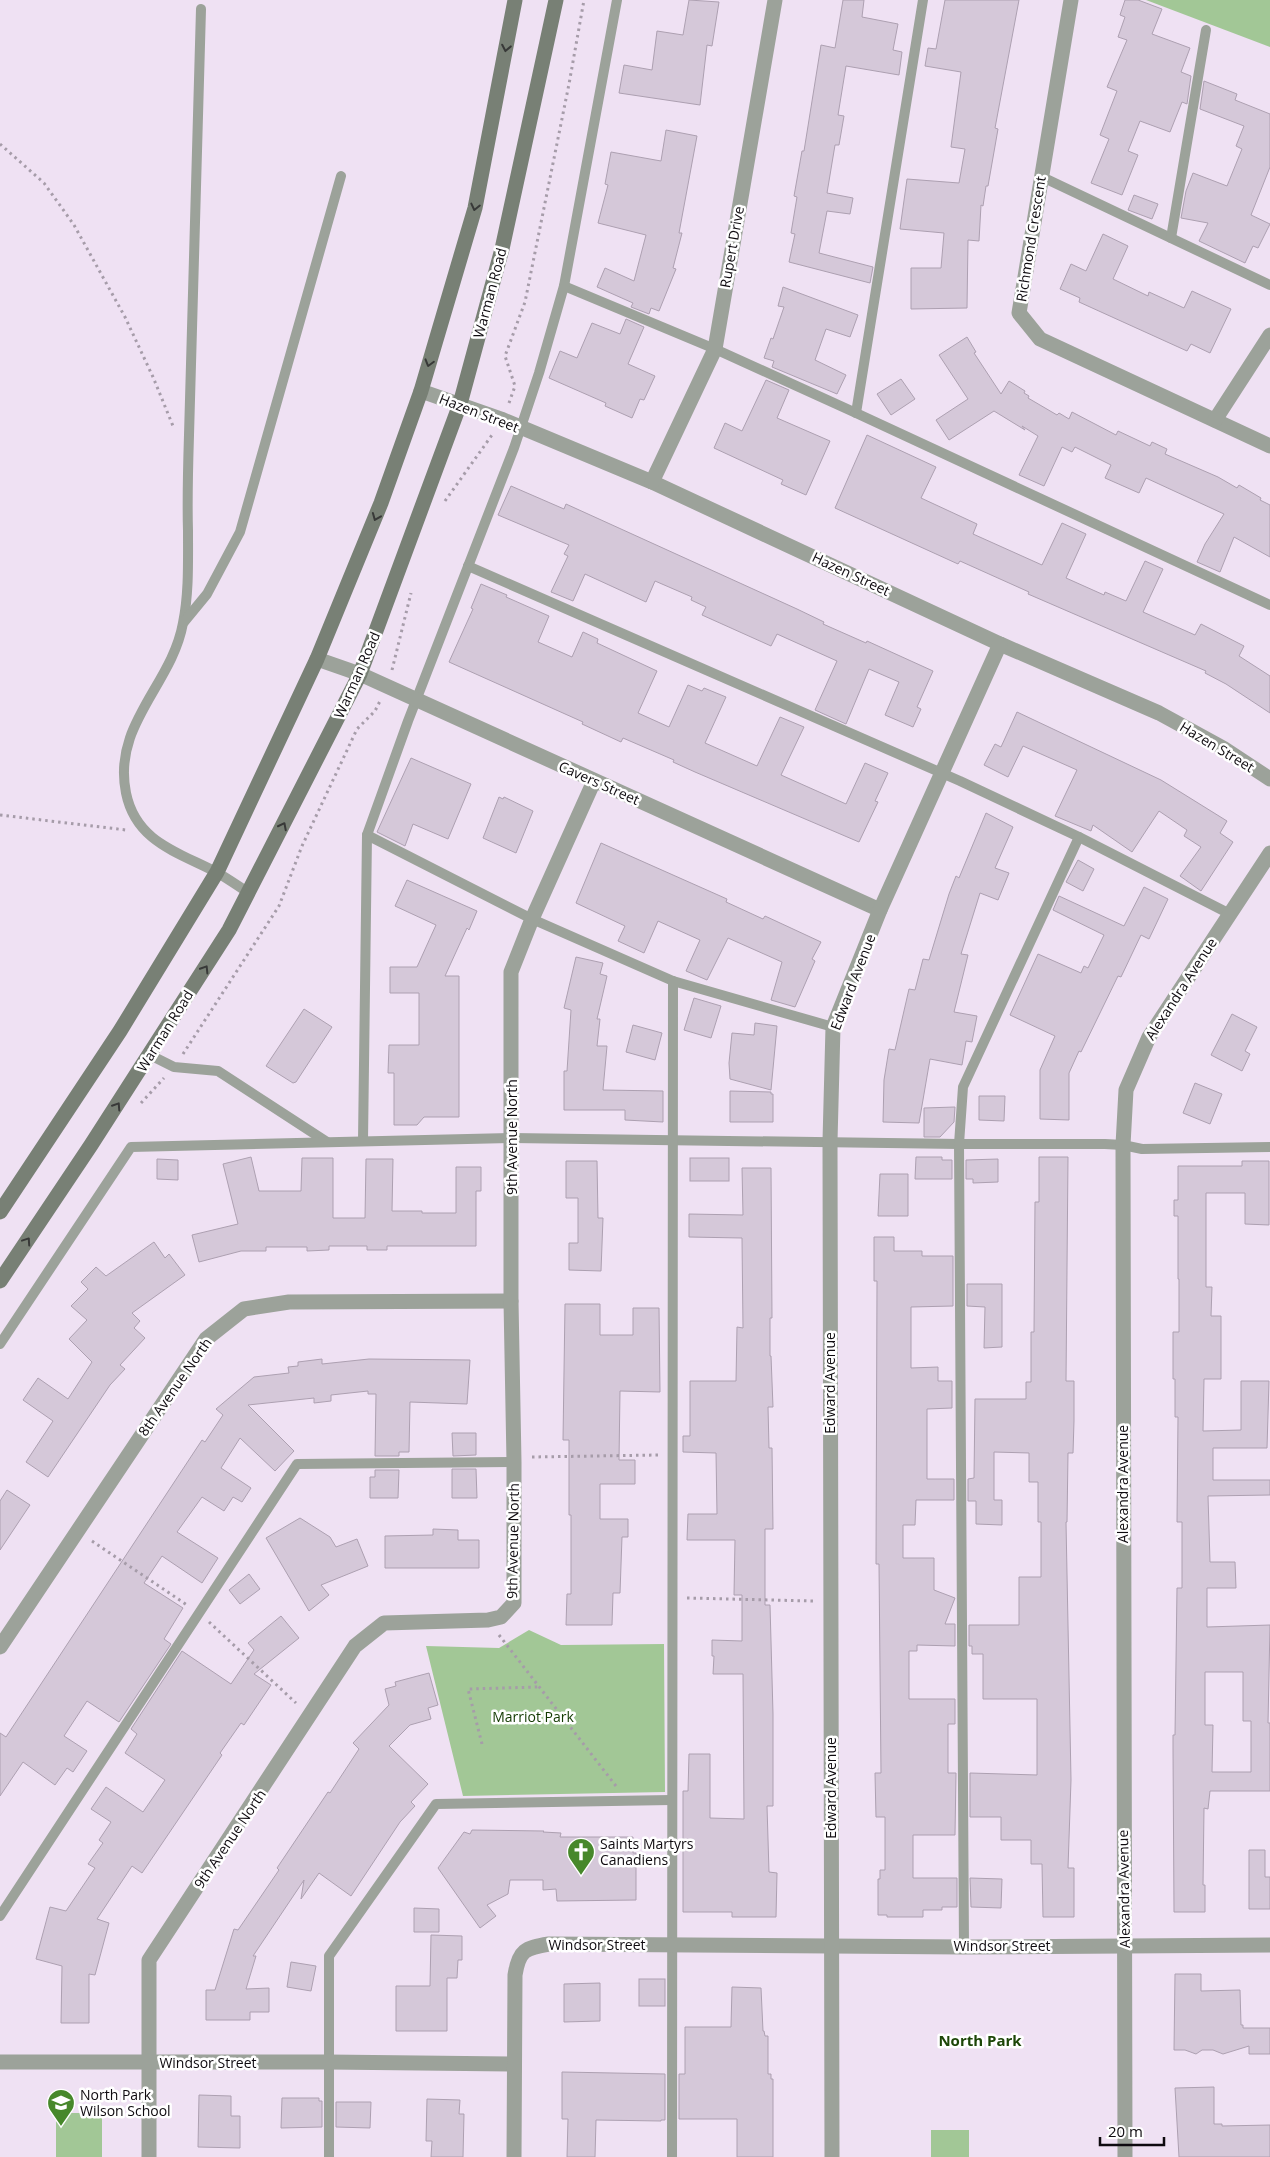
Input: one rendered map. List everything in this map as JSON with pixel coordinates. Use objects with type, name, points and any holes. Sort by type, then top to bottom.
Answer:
[{"type":"main road","points":[[0,1212],[120,1031],[217,872],[318,659],[381,503],[421,391],[475,208],[515,0]]},
{"type":"main road","name":"Warman Road","points":[[0,1281],[150,1055],[229,930],[360,674],[460,404],[502,249],[556,0]]},
{"type":"street","name":"Rupert Drive","points":[[652,482],[715,349],[775,0]]},
{"type":"street","name":"Richmond Crescent","points":[[1071,0],[1040,176],[1019,313],[1040,338],[1270,446]]},
{"type":"street","points":[[1215,420],[1270,335]]},
{"type":"street","name":"Hazen Street","points":[[421,391],[521,428],[652,482],[1000,644],[1159,713],[1223,748],[1270,779]]},
{"type":"street","name":"Edward Avenue","points":[[832,2157],[830,1141],[833,1027],[880,910],[943,774],[1000,644]]},
{"type":"street","name":"Cavers Street","points":[[318,659],[360,674],[880,910]]},
{"type":"street","name":"9th Avenue North","points":[[149,2157],[149,1960],[355,1646],[384,1623],[488,1620],[502,1617],[514,1603],[511,1301],[511,972],[532,919],[594,781]]},
{"type":"street","name":"Alexandra Avenue","points":[[1125,2157],[1123,1145],[1126,1090],[1149,1036],[1270,853]]},
{"type":"street","name":"8th Avenue North","points":[[0,1647],[206,1339],[244,1309],[289,1302],[511,1301]]},
{"type":"street","name":"Windsor Street","points":[[0,2062],[513,2064],[515,1976],[518,1958],[530,1947],[549,1944],[964,1947],[1270,1945]]},
{"type":"street","points":[[513,2064],[514,2157]]},
{"type":"lane","points":[[363,1141],[367,835],[521,428],[539,373],[564,286],[617,0]]},
{"type":"lane","points":[[856,413],[923,0]]},
{"type":"lane","points":[[201,9],[187,484],[187,606],[180,641],[165,671],[146,700],[130,734],[124,762],[126,794],[137,822],[168,850],[217,872],[249,893]]},
{"type":"lane","points":[[1171,238],[1206,30]]},
{"type":"lane","points":[[184,623],[207,594],[240,532],[341,176]]},
{"type":"lane","points":[[1040,176],[1270,285]]},
{"type":"lane","points":[[564,286],[715,349],[1270,604]]},
{"type":"lane","points":[[468,566],[943,774],[1079,837],[1230,914]]},
{"type":"lane","points":[[367,835],[532,919],[672,981],[833,1027]]},
{"type":"lane","points":[[964,1947],[959,1144],[963,1087],[1079,837]]},
{"type":"lane","points":[[672,981],[674,1140],[671,1800],[672,2157]]},
{"type":"lane","points":[[150,1055],[174,1067],[218,1070],[327,1142]]},
{"type":"lane","points":[[0,1344],[131,1147],[512,1138],[1123,1145],[1142,1149],[1270,1146]]},
{"type":"lane","points":[[0,1916],[297,1464],[514,1462]]},
{"type":"lane","points":[[329,2157],[329,1956],[436,1804],[671,1800]]},
{"type":"path","points":[[0,144],[44,183],[74,225],[125,317],[153,378],[175,433]]},
{"type":"path","points":[[0,815],[96,828],[147,831]]},
{"type":"path","points":[[534,1457],[673,1455]]},
{"type":"path","points":[[673,1598],[809,1601]]},
{"type":"path","points":[[502,1639],[628,1802]]},
{"type":"path","points":[[482,1744],[468,1689],[539,1687]]},
{"type":"green space","points":[[1146,0],[1270,0],[1270,47]]},
{"type":"green space","name":"Marriot Park","points":[[529,1630],[561,1645],[664,1644],[665,1792],[463,1796],[426,1646],[499,1648]]},
{"type":"green space","points":[[56,2113],[102,2113],[102,2157],[56,2157]]},
{"type":"green space","points":[[931,2130],[969,2130],[969,2157],[931,2157]]},
{"type":"building","points":[[689,0],[719,2],[712,46],[707,45],[700,105],[619,93],[624,65],[652,70],[657,31],[683,35]]},
{"type":"building","points":[[843,0],[864,0],[862,17],[898,24],[893,50],[902,52],[899,75],[846,66],[838,115],[844,116],[839,145],[835,145],[827,193],[853,198],[850,214],[827,211],[819,253],[873,267],[870,283],[789,262],[795,234],[791,233],[797,197],[794,196],[802,151],[804,151],[821,45],[835,48]]},
{"type":"building","points":[[945,0],[1019,0],[995,128],[998,129],[988,186],[986,186],[983,206],[981,205],[979,241],[968,240],[967,308],[911,309],[911,268],[941,268],[944,233],[900,229],[907,179],[959,183],[965,149],[951,147],[961,72],[925,66],[928,48],[936,49]]},
{"type":"building","points":[[1125,0],[1138,0],[1162,9],[1152,34],[1190,48],[1181,72],[1191,76],[1187,104],[1182,102],[1170,132],[1140,121],[1128,151],[1138,155],[1122,195],[1091,183],[1109,139],[1100,135],[1117,91],[1107,87],[1127,40],[1118,37],[1125,17],[1120,15]]},
{"type":"building","points":[[1204,81],[1237,94],[1235,100],[1270,114],[1270,167],[1251,215],[1270,224],[1258,248],[1253,246],[1245,263],[1199,241],[1208,223],[1181,218],[1186,191],[1193,173],[1227,186],[1242,149],[1236,146],[1244,126],[1200,109]]},
{"type":"building","points":[[666,130],[697,136],[679,233],[682,233],[673,268],[676,269],[659,311],[651,308],[649,314],[631,307],[633,303],[597,287],[605,268],[634,281],[646,235],[598,223],[608,185],[605,184],[611,152],[661,161]]},
{"type":"building","points":[[1134,195],[1158,204],[1152,219],[1128,210]]},
{"type":"building","points":[[1103,234],[1128,246],[1113,279],[1148,296],[1149,292],[1184,308],[1192,291],[1231,309],[1210,353],[1191,344],[1187,351],[1079,302],[1080,298],[1060,289],[1071,264],[1086,271]]},
{"type":"building","points":[[783,287],[858,315],[850,337],[826,329],[815,360],[846,375],[837,394],[772,367],[774,361],[764,358],[784,307],[778,306]]},
{"type":"building","points":[[626,319],[644,327],[628,364],[655,376],[644,400],[640,399],[632,418],[605,406],[606,403],[549,378],[560,351],[577,358],[592,323],[620,334]]},
{"type":"building","points":[[967,337],[976,352],[974,353],[1001,394],[1009,381],[1025,391],[1024,393],[1029,396],[1028,398],[1057,415],[1059,413],[1069,419],[1072,412],[1116,435],[1118,431],[1150,446],[1152,442],[1167,449],[1165,454],[1218,477],[1237,488],[1239,485],[1261,498],[1260,500],[1270,505],[1270,557],[1234,537],[1220,572],[1197,562],[1205,544],[1224,514],[1146,478],[1139,493],[1105,478],[1111,465],[1075,447],[1072,452],[1062,447],[1044,486],[1019,475],[1038,436],[994,411],[949,440],[936,420],[968,399],[939,355]]},
{"type":"building","points":[[901,379],[915,399],[891,415],[877,394]]},
{"type":"building","points":[[766,380],[789,390],[777,418],[830,441],[806,495],[781,484],[783,480],[714,448],[725,423],[742,431]]},
{"type":"building","points":[[867,435],[936,467],[921,498],[977,524],[973,534],[1042,565],[1062,523],[1086,534],[1066,578],[1104,595],[1105,592],[1126,601],[1145,561],[1163,569],[1143,612],[1195,635],[1201,624],[1244,646],[1239,656],[1270,676],[1270,713],[1226,684],[1205,673],[1206,671],[1028,594],[1029,592],[960,561],[958,564],[835,508]]},
{"type":"building","points":[[511,486],[564,509],[566,504],[797,609],[824,622],[823,624],[866,643],[867,641],[933,671],[917,707],[921,709],[913,727],[885,715],[899,682],[869,669],[846,724],[815,710],[837,661],[777,634],[771,646],[702,615],[706,607],[691,600],[692,597],[655,581],[646,602],[585,574],[573,601],[551,592],[568,556],[564,554],[569,545],[498,515]]},
{"type":"building","points":[[481,584],[549,616],[538,642],[572,657],[583,632],[598,639],[597,643],[657,671],[638,713],[669,727],[688,685],[702,691],[704,688],[726,697],[705,743],[757,766],[780,717],[804,727],[781,775],[846,804],[865,763],[888,773],[875,801],[878,802],[859,842],[695,772],[673,762],[674,760],[623,738],[621,742],[582,724],[583,722],[449,662],[473,609],[471,608]]},
{"type":"building","points":[[1017,712],[1161,780],[1227,821],[1220,833],[1233,842],[1201,891],[1180,876],[1201,847],[1184,836],[1187,830],[1159,811],[1132,852],[1093,825],[1091,831],[1055,816],[1077,770],[1023,746],[1008,777],[984,765],[995,744],[1001,747]]},
{"type":"building","points":[[411,758],[471,784],[448,839],[413,824],[405,846],[377,832]]},
{"type":"building","points":[[499,797],[503,799],[504,797],[533,811],[516,853],[483,838]]},
{"type":"building","points":[[986,813],[1013,827],[995,868],[1009,873],[998,900],[980,893],[961,954],[968,955],[954,1012],[977,1016],[972,1042],[966,1041],[962,1065],[930,1059],[919,1123],[883,1122],[884,1080],[889,1049],[895,1050],[909,989],[915,990],[923,959],[929,960],[949,894],[956,876],[959,878]]},
{"type":"building","points":[[601,843],[727,899],[726,902],[763,919],[765,916],[821,942],[812,959],[815,961],[795,1007],[771,1000],[782,962],[728,938],[707,980],[686,971],[700,940],[658,921],[644,953],[618,941],[625,926],[576,903]]},
{"type":"building","points":[[1078,860],[1094,869],[1083,891],[1066,882]]},
{"type":"building","points":[[407,880],[477,911],[445,976],[459,976],[459,1117],[424,1117],[417,1125],[394,1125],[394,1073],[388,1073],[389,1045],[419,1045],[419,993],[390,993],[390,967],[417,967],[436,925],[395,906]]},
{"type":"building","points":[[1144,887],[1168,899],[1149,939],[1141,935],[1121,977],[1118,976],[1069,1073],[1069,1120],[1040,1119],[1040,1070],[1055,1036],[1010,1015],[1038,954],[1081,973],[1084,966],[1088,968],[1104,935],[1053,910],[1059,896],[1124,926]]},
{"type":"building","points":[[576,957],[603,963],[600,974],[607,976],[597,1019],[600,1019],[597,1046],[607,1046],[603,1090],[663,1091],[663,1122],[625,1120],[625,1110],[564,1110],[564,1071],[567,1071],[571,1010],[564,1008]]},
{"type":"building","points":[[694,998],[721,1006],[711,1038],[684,1030]]},
{"type":"building","points":[[304,1009],[332,1027],[296,1082],[293,1083],[266,1066]]},
{"type":"building","points":[[1232,1014],[1257,1027],[1245,1051],[1250,1054],[1242,1071],[1211,1055]]},
{"type":"building","points":[[755,1023],[777,1026],[771,1090],[730,1079],[729,1063],[732,1033],[754,1035]]},
{"type":"building","points":[[633,1025],[662,1033],[655,1060],[626,1052]]},
{"type":"building","points":[[1195,1083],[1222,1094],[1210,1124],[1183,1113]]},
{"type":"building","points":[[730,1091],[771,1092],[773,1094],[773,1122],[730,1122]]},
{"type":"building","points":[[979,1096],[1005,1096],[1004,1121],[979,1120]]},
{"type":"building","points":[[955,1107],[954,1122],[940,1137],[924,1137],[924,1108]]},
{"type":"building","points":[[251,1157],[259,1191],[301,1191],[302,1158],[333,1158],[333,1218],[365,1218],[366,1159],[393,1159],[392,1211],[456,1213],[456,1167],[481,1167],[481,1191],[476,1191],[476,1246],[387,1246],[387,1250],[367,1250],[367,1246],[329,1246],[329,1250],[307,1251],[307,1247],[266,1247],[266,1251],[241,1251],[199,1262],[192,1235],[238,1224],[223,1164]]},
{"type":"building","points":[[916,1157],[942,1157],[942,1160],[952,1160],[952,1179],[915,1179]]},
{"type":"building","points":[[1039,1157],[1068,1157],[1066,1381],[1074,1381],[1074,1421],[1073,1453],[1068,1453],[1066,1522],[1071,1780],[1068,1868],[1074,1868],[1074,1917],[1043,1917],[1042,1864],[1031,1864],[1031,1840],[1001,1840],[1001,1817],[970,1817],[970,1773],[1037,1775],[1037,1699],[983,1699],[983,1654],[972,1654],[972,1646],[969,1646],[969,1625],[1019,1625],[1019,1577],[1041,1577],[1041,1522],[1038,1522],[1038,1482],[1029,1482],[1029,1453],[994,1452],[994,1500],[1002,1500],[1002,1525],[976,1524],[976,1501],[968,1501],[968,1479],[974,1478],[975,1399],[1026,1399],[1026,1382],[1031,1382],[1031,1332],[1034,1332],[1035,1202],[1039,1202]]},
{"type":"building","points":[[690,1158],[729,1158],[729,1181],[690,1181]]},
{"type":"building","points":[[157,1159],[178,1160],[178,1180],[157,1179]]},
{"type":"building","points":[[998,1159],[998,1182],[973,1183],[973,1179],[966,1179],[966,1160]]},
{"type":"building","points":[[566,1161],[597,1161],[598,1218],[603,1218],[601,1271],[569,1270],[569,1243],[578,1243],[578,1198],[566,1198]]},
{"type":"building","points":[[1242,1161],[1269,1161],[1269,1225],[1245,1224],[1245,1193],[1206,1193],[1206,1287],[1212,1287],[1211,1316],[1221,1316],[1221,1379],[1204,1379],[1203,1431],[1241,1430],[1241,1381],[1269,1381],[1267,1448],[1213,1448],[1213,1480],[1270,1480],[1270,1495],[1208,1496],[1210,1562],[1235,1562],[1236,1588],[1207,1588],[1207,1627],[1270,1625],[1268,1723],[1270,1723],[1270,1791],[1210,1791],[1208,1809],[1204,1808],[1203,1885],[1205,1885],[1205,1912],[1174,1912],[1173,1735],[1175,1735],[1177,1588],[1182,1588],[1182,1522],[1177,1522],[1178,1417],[1175,1417],[1175,1379],[1173,1379],[1173,1332],[1179,1332],[1178,1216],[1174,1216],[1174,1200],[1178,1200],[1178,1166],[1242,1166]],"holes":[[[1205,1672],[1243,1672],[1243,1721],[1251,1721],[1251,1772],[1212,1772],[1213,1725],[1205,1725]]]},
{"type":"building","points":[[742,1168],[771,1168],[772,1318],[770,1318],[770,1356],[773,1407],[768,1407],[769,1448],[772,1448],[773,1529],[765,1529],[765,1605],[770,1605],[773,1714],[773,1806],[767,1806],[769,1872],[777,1873],[776,1917],[732,1917],[732,1912],[683,1912],[683,1791],[688,1791],[689,1754],[710,1754],[710,1818],[744,1819],[743,1674],[713,1674],[714,1656],[712,1656],[712,1640],[742,1641],[742,1595],[734,1595],[735,1540],[687,1540],[688,1514],[717,1514],[716,1453],[683,1452],[683,1436],[690,1436],[690,1381],[736,1381],[737,1327],[743,1328],[742,1238],[689,1237],[689,1214],[743,1215]]},
{"type":"building","points":[[880,1174],[908,1174],[908,1216],[878,1216]]},
{"type":"building","points":[[874,1237],[894,1237],[894,1251],[922,1251],[922,1256],[953,1256],[953,1306],[911,1307],[911,1368],[938,1367],[938,1381],[952,1381],[952,1408],[927,1409],[927,1479],[954,1479],[954,1500],[916,1500],[915,1525],[903,1525],[903,1558],[934,1558],[934,1590],[955,1598],[945,1624],[955,1624],[955,1646],[917,1645],[917,1651],[909,1651],[909,1699],[955,1699],[955,1724],[948,1724],[948,1773],[956,1773],[955,1835],[913,1835],[913,1878],[957,1878],[957,1907],[942,1907],[942,1910],[923,1910],[923,1917],[887,1917],[887,1915],[878,1915],[878,1879],[880,1879],[880,1870],[885,1870],[885,1817],[876,1817],[875,1773],[881,1773],[879,1564],[876,1564],[877,1281],[874,1281]]},
{"type":"building","points":[[154,1242],[165,1258],[169,1254],[185,1275],[132,1313],[140,1321],[134,1328],[145,1338],[120,1365],[125,1369],[110,1385],[48,1477],[26,1462],[53,1421],[23,1400],[38,1378],[68,1399],[92,1362],[69,1339],[87,1320],[71,1306],[88,1289],[81,1282],[96,1267],[106,1276]]},
{"type":"building","points":[[967,1284],[1002,1284],[1002,1347],[984,1348],[985,1307],[967,1306]]},
{"type":"building","points":[[565,1304],[600,1304],[600,1335],[633,1335],[633,1308],[659,1308],[660,1392],[620,1391],[619,1460],[635,1460],[635,1484],[600,1484],[600,1519],[628,1519],[628,1537],[622,1537],[620,1593],[613,1593],[612,1625],[566,1625],[567,1594],[571,1594],[571,1515],[569,1515],[569,1440],[563,1440]]},
{"type":"building","points":[[322,1359],[322,1364],[369,1359],[470,1360],[467,1404],[410,1402],[409,1452],[399,1452],[399,1456],[375,1456],[376,1394],[368,1394],[368,1391],[331,1395],[331,1401],[314,1403],[314,1398],[248,1405],[294,1451],[275,1471],[240,1438],[221,1468],[251,1488],[242,1502],[233,1497],[224,1511],[202,1497],[177,1532],[218,1558],[202,1583],[162,1556],[144,1583],[183,1608],[164,1639],[171,1644],[119,1722],[87,1701],[64,1736],[87,1751],[73,1772],[67,1768],[55,1785],[23,1762],[0,1796],[0,1733],[6,1737],[202,1440],[205,1442],[223,1415],[216,1409],[254,1377],[289,1373],[288,1367],[298,1366],[298,1362]]},
{"type":"building","points":[[452,1433],[476,1433],[476,1455],[453,1456]]},
{"type":"building","points":[[452,1469],[476,1469],[477,1498],[452,1498]]},
{"type":"building","points":[[375,1470],[399,1470],[398,1498],[370,1498],[370,1477],[375,1477]]},
{"type":"building","points":[[7,1490],[30,1505],[0,1550],[0,1501]]},
{"type":"building","points":[[300,1518],[330,1537],[336,1547],[357,1539],[368,1566],[321,1585],[329,1595],[309,1611],[266,1538]]},
{"type":"building","points":[[433,1529],[458,1530],[458,1540],[479,1540],[479,1568],[385,1568],[385,1536],[433,1535]]},
{"type":"building","points":[[249,1574],[260,1589],[240,1604],[229,1590]]},
{"type":"building","points":[[281,1616],[299,1638],[254,1674],[271,1685],[244,1725],[241,1723],[220,1753],[222,1755],[142,1873],[132,1866],[97,1919],[109,1923],[95,1975],[89,1974],[89,2023],[61,2023],[62,1966],[36,1959],[50,1907],[66,1911],[95,1868],[88,1864],[103,1843],[99,1840],[111,1822],[91,1809],[106,1787],[143,1812],[165,1780],[125,1753],[137,1734],[131,1729],[182,1651],[231,1684],[254,1650],[248,1643]]},
{"type":"building","points":[[429,1673],[438,1705],[428,1708],[431,1719],[410,1725],[389,1746],[428,1784],[411,1802],[415,1806],[400,1822],[351,1896],[319,1873],[301,1899],[304,1880],[253,1956],[256,1956],[246,1989],[269,1988],[269,2012],[250,2012],[250,2020],[206,2020],[206,1990],[215,1990],[234,1929],[238,1930],[279,1870],[277,1868],[359,1749],[353,1743],[389,1705],[385,1689],[396,1686],[395,1682]]},
{"type":"building","name":"Saints Martyrs Canadiens","points":[[472,1830],[544,1831],[561,1833],[560,1837],[633,1837],[633,1853],[636,1853],[636,1900],[557,1901],[556,1889],[543,1890],[543,1880],[510,1880],[508,1894],[487,1905],[496,1916],[480,1928],[438,1868],[464,1832],[470,1834]]},
{"type":"building","points":[[1249,1850],[1265,1850],[1265,1877],[1270,1877],[1270,1909],[1249,1909]]},
{"type":"building","points":[[970,1878],[1002,1879],[1001,1908],[971,1907]]},
{"type":"building","points":[[414,1908],[439,1909],[439,1932],[414,1932]]},
{"type":"building","points":[[431,1935],[462,1936],[462,1960],[458,1960],[457,1978],[447,1978],[447,2031],[396,2031],[396,1986],[430,1986]]},
{"type":"building","points":[[291,1962],[316,1966],[311,1991],[287,1987]]},
{"type":"building","points":[[1175,1974],[1201,1974],[1201,1991],[1240,1990],[1241,2025],[1243,2025],[1243,2028],[1270,2028],[1270,2054],[1249,2054],[1249,2046],[1223,2054],[1213,2050],[1202,2050],[1196,2054],[1185,2050],[1174,2050]]},
{"type":"building","points":[[639,1979],[665,1979],[665,2006],[639,2006]]},
{"type":"building","points":[[600,1983],[600,2021],[564,2022],[564,1984]]},
{"type":"building","points":[[732,1987],[761,1988],[763,2031],[765,2036],[768,2036],[768,2074],[771,2074],[771,2079],[773,2079],[773,2157],[737,2157],[737,2119],[679,2119],[679,2074],[685,2074],[685,2027],[731,2027]]},
{"type":"building","points":[[562,2072],[665,2074],[665,2120],[596,2120],[595,2157],[567,2157],[568,2119],[562,2119]]},
{"type":"building","points":[[1214,2087],[1214,2124],[1222,2124],[1222,2126],[1270,2125],[1270,2157],[1179,2157],[1175,2088]]},
{"type":"building","points":[[199,2095],[231,2096],[231,2116],[240,2116],[240,2148],[198,2147]]},
{"type":"building","points":[[282,2098],[319,2098],[319,2101],[322,2101],[322,2127],[281,2128]]},
{"type":"building","points":[[427,2099],[460,2100],[459,2114],[464,2114],[463,2157],[431,2157],[432,2141],[426,2141]]},
{"type":"building","points":[[336,2102],[371,2102],[370,2128],[336,2127]]},
{"type":"place","name":"Saints Martyrs Canadiens","points":[[581,1876]]},
{"type":"place","name":"North Park Wilson School","points":[[61,2127]]},
{"type":"district","name":"North Park","points":[[980,2041]]}]
